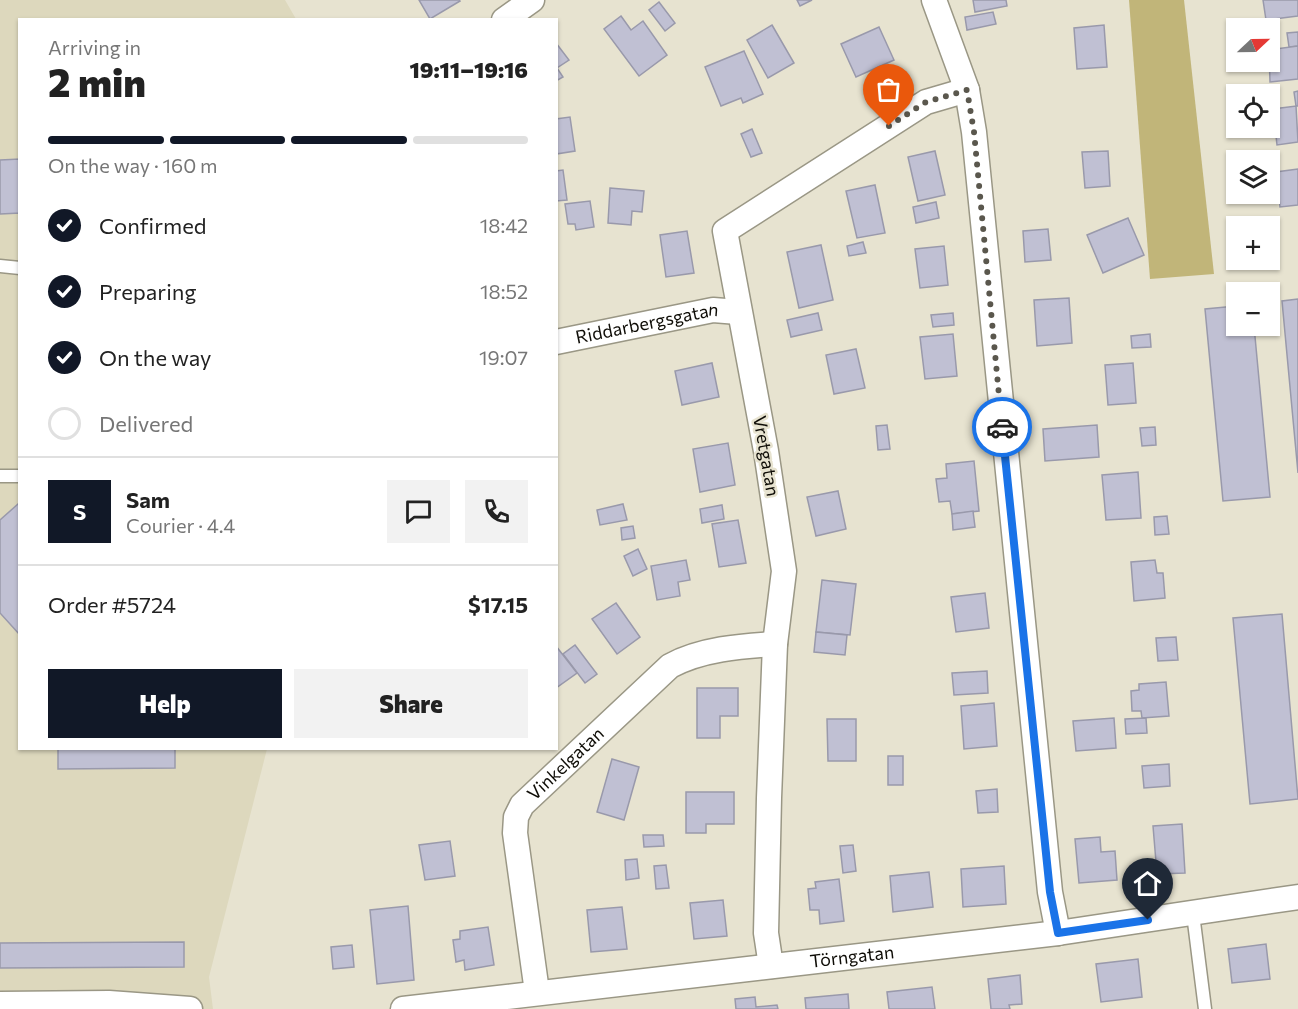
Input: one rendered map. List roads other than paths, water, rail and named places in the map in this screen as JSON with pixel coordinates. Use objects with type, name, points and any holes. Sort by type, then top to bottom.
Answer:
[{"type":"street","points":[[507,18],[532,0]]},
{"type":"street","points":[[934,0],[967,90],[974,132],[1050,892],[1058,933]]},
{"type":"street","name":"Vretgatan","points":[[771,966],[766,933],[766,911],[776,644],[784,571],[782,543],[724,231],[926,102],[967,90]]},
{"type":"street","name":"Riddarbergsgatan","points":[[558,342],[713,310],[738,312]]},
{"type":"street","name":"Vinkelgatan","points":[[537,992],[515,833],[516,817],[522,805],[670,666],[684,658],[733,648],[776,644]]},
{"type":"street","name":"Törngatan","points":[[403,1009],[1058,933],[1298,897]]},
{"type":"street","points":[[0,1004],[109,1004],[190,1009]]},
{"type":"lane","points":[[0,266],[18,268]]},
{"type":"lane","points":[[0,476],[18,476]]},
{"type":"lane","points":[[1193,914],[1205,1009]]}]
